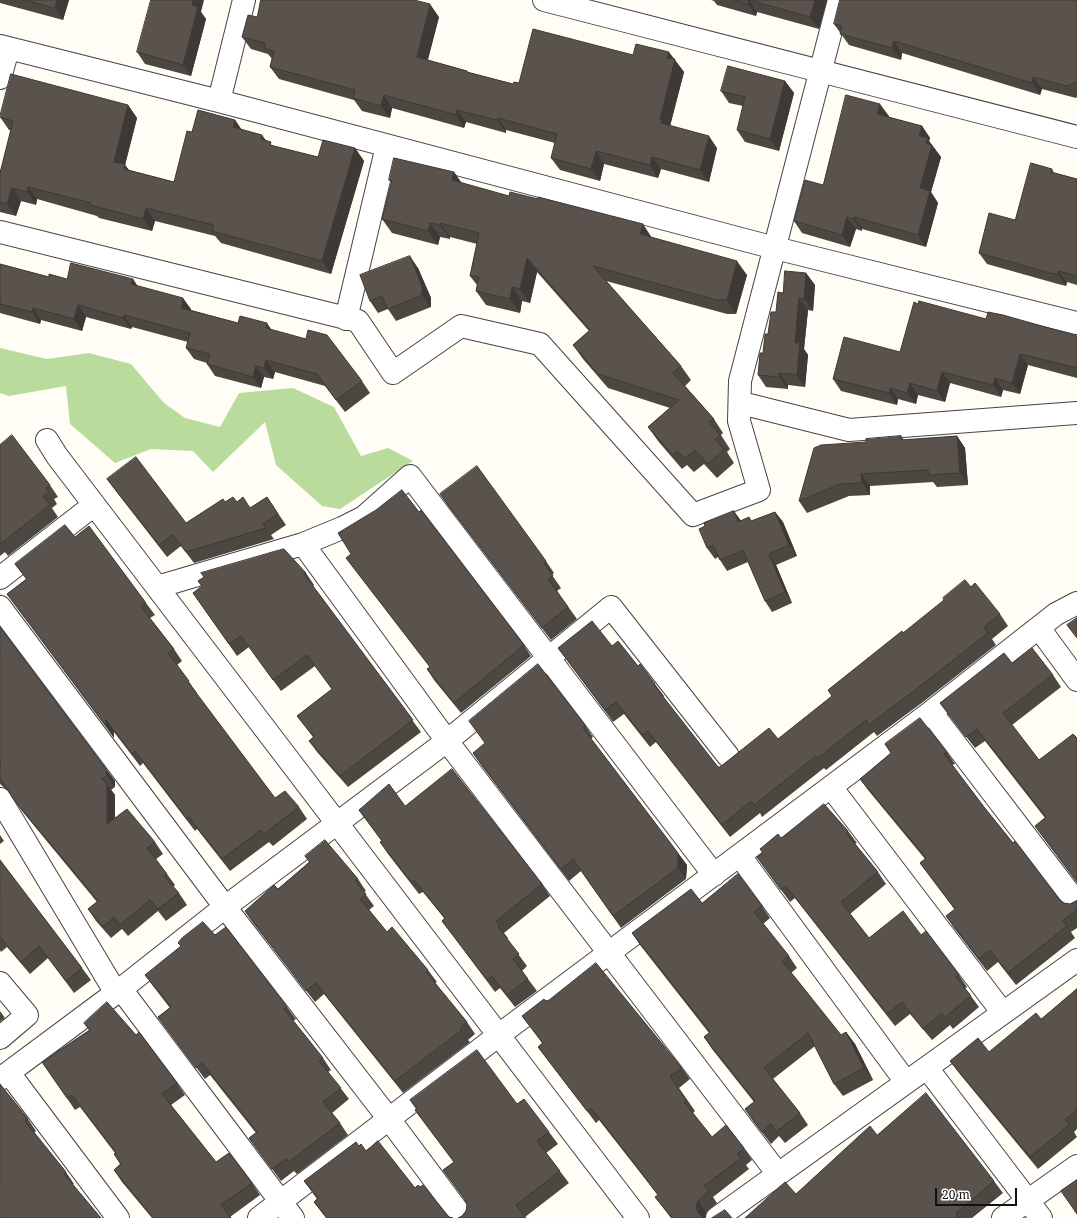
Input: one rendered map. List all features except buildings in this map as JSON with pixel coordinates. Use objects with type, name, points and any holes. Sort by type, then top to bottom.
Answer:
[{"type":"street","points":[[219,101],[244,0]]},
{"type":"street","points":[[544,0],[1077,137]]},
{"type":"street","points":[[0,232],[358,321],[393,373],[461,326],[540,344],[693,515],[759,490],[739,421],[741,403],[740,381],[839,0]]},
{"type":"street","points":[[0,78],[4,48],[219,101],[775,248],[1077,322]]},
{"type":"street","points":[[346,319],[387,146]]},
{"type":"street","points":[[741,403],[848,430],[1077,413]]},
{"type":"street","points":[[47,440],[57,456],[94,505],[638,1218]]},
{"type":"street","points":[[158,587],[303,544],[342,528],[364,517],[410,476],[714,875]]},
{"type":"street","points":[[0,578],[94,505]]},
{"type":"street","points":[[303,544],[447,740],[778,1174]]},
{"type":"street","points":[[259,1218],[286,1210],[389,1119],[609,952],[740,856],[931,712],[1056,614],[1077,603]]},
{"type":"street","points":[[0,607],[225,907],[389,1119],[463,1218]]},
{"type":"street","points":[[118,1218],[5,1076],[118,991],[225,907],[447,740],[611,607],[728,756]]},
{"type":"street","points":[[1039,628],[1077,680]]},
{"type":"street","points":[[931,712],[1077,903]]},
{"type":"street","points":[[830,788],[1002,1013]]},
{"type":"street","points":[[0,799],[118,991],[286,1210]]},
{"type":"street","points":[[740,856],[906,1082]]},
{"type":"street","points":[[717,1218],[1077,960]]},
{"type":"street","points":[[0,983],[27,1015],[0,1038]]},
{"type":"street","points":[[928,1068],[1041,1218]]},
{"type":"street","points":[[1003,1218],[1077,1166]]},
{"type":"green space","points":[[0,348],[47,359],[89,353],[131,364],[164,403],[185,418],[220,427],[239,393],[293,388],[334,407],[361,456],[388,448],[413,461],[340,509],[322,506],[276,465],[265,422],[213,472],[193,451],[151,449],[115,463],[70,424],[66,386],[9,396],[0,393]]}]
